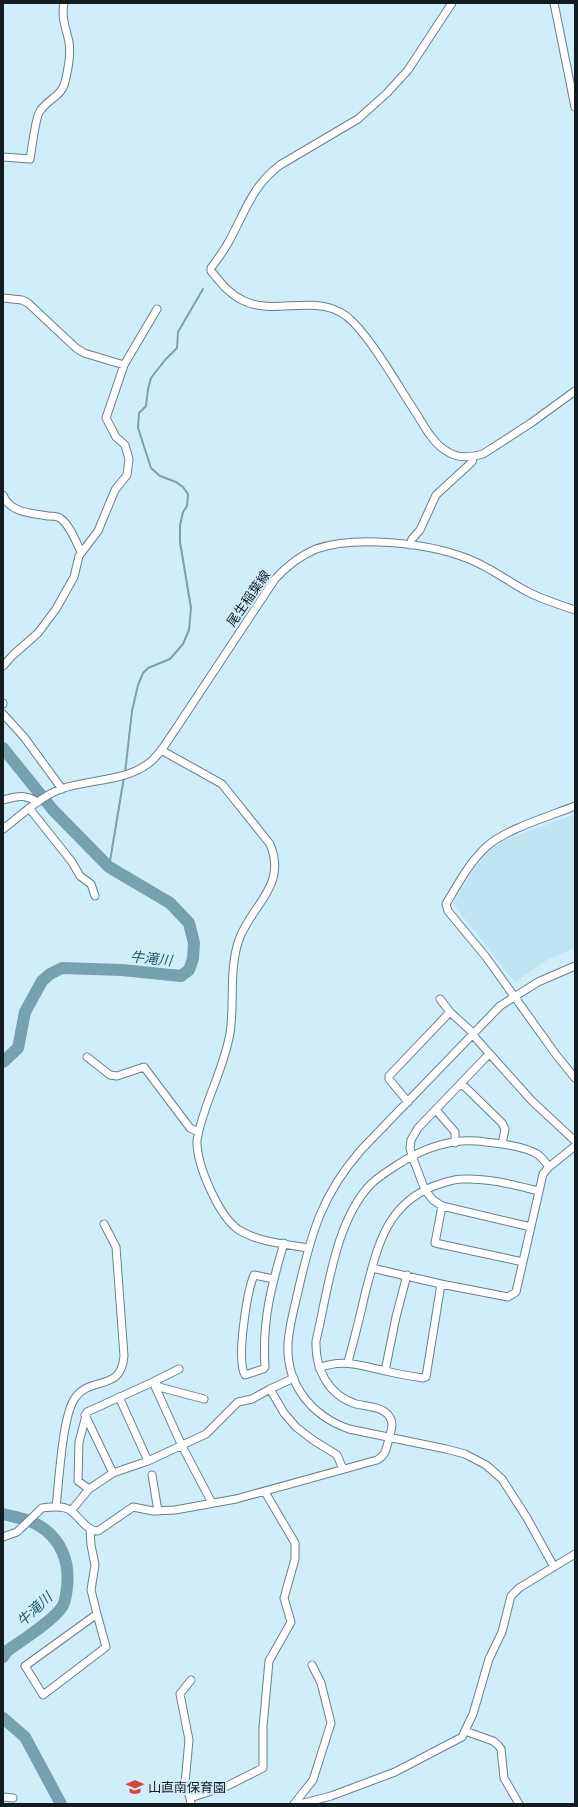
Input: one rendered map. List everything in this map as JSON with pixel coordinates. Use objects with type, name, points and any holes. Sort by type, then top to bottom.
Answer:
[{"type":"street","points":[[3,157],[30,159],[39,112],[46,104],[59,94],[63,88],[69,52],[69,42],[63,21],[64,3]]},
{"type":"street","points":[[452,3],[408,70],[387,93],[358,119],[280,165],[269,174],[251,197],[228,245],[211,268],[211,271],[228,291],[245,302],[261,306],[298,304],[325,307],[340,312],[348,318],[372,348],[436,444],[455,456],[474,456],[483,454],[575,391]]},
{"type":"street","points":[[554,3],[575,107]]},
{"type":"street","points":[[4,296],[28,303],[64,338],[80,351],[124,365]]},
{"type":"street","points":[[3,666],[13,654],[38,633],[52,613],[74,577],[81,552],[98,531],[115,490],[127,475],[129,459],[125,446],[116,437],[106,418],[124,365],[157,309]]},
{"type":"street","points":[[410,546],[412,539],[420,530],[436,495],[472,462],[474,456]]},
{"type":"street","points":[[3,495],[8,504],[15,509],[59,518],[66,525],[81,552]]},
{"type":"street","name":"尾生稲葉線","points":[[3,829],[29,808],[61,789],[125,774],[141,768],[149,763],[161,750],[268,589],[283,570],[306,554],[326,546],[366,542],[410,546],[441,551],[481,564],[529,592],[575,610]]},
{"type":"street","points":[[3,714],[24,737],[61,789]]},
{"type":"street","points":[[161,750],[222,784],[270,844],[275,855],[274,878],[240,938],[236,951],[230,1034],[198,1132],[196,1150],[201,1167],[225,1214],[240,1230],[260,1238],[308,1248]]},
{"type":"street","points":[[3,800],[20,796],[29,797],[38,802]]},
{"type":"street","points":[[575,806],[513,831],[488,845],[470,865],[446,904],[448,911],[486,957],[557,1056],[575,1078]]},
{"type":"street","points":[[29,808],[72,862],[80,876],[90,884],[95,896]]},
{"type":"street","points":[[554,1567],[527,1518],[502,1479],[486,1465],[465,1454],[349,1429],[332,1422],[320,1414],[302,1394],[289,1364],[288,1344],[308,1248],[326,1199],[340,1175],[361,1150],[500,1006],[538,982],[575,966]]},
{"type":"street","points":[[440,999],[450,1012],[473,1034],[489,1054],[552,1121],[575,1141]]},
{"type":"street","points":[[408,1102],[389,1079],[389,1076],[450,1012]]},
{"type":"street","points":[[489,1054],[418,1128],[411,1140],[410,1148],[425,1190],[433,1200],[442,1206],[531,1227]]},
{"type":"street","points":[[87,1057],[110,1075],[117,1076],[144,1067],[190,1128],[198,1132]]},
{"type":"street","points":[[461,1083],[502,1123],[504,1129],[502,1144]]},
{"type":"street","points":[[436,1110],[455,1132],[455,1143]]},
{"type":"street","points":[[3,1537],[17,1532],[38,1510],[42,1508],[63,1507],[71,1511],[90,1529],[98,1530],[133,1507],[158,1511],[175,1510],[236,1499],[377,1460],[383,1456],[386,1452],[392,1425],[390,1416],[384,1410],[356,1404],[338,1395],[327,1384],[319,1368],[315,1355],[316,1342],[344,1227],[352,1210],[372,1183],[412,1156],[440,1145],[470,1141],[502,1144],[537,1154],[549,1167]]},
{"type":"street","points":[[372,1268],[441,1284],[508,1297],[516,1292],[544,1174],[549,1167],[575,1146]]},
{"type":"street","points":[[348,1362],[377,1246],[390,1220],[401,1207],[425,1190],[450,1181],[463,1179],[485,1179],[539,1191]]},
{"type":"street","points":[[442,1206],[435,1243],[522,1262]]},
{"type":"street","points":[[56,1507],[65,1428],[71,1405],[82,1390],[114,1379],[120,1373],[123,1366],[124,1349],[116,1247],[104,1224]]},
{"type":"street","points":[[273,1279],[254,1276],[250,1284],[244,1323],[242,1351],[243,1371],[245,1375],[265,1367],[264,1332],[273,1279],[284,1243]]},
{"type":"street","points":[[386,1371],[396,1317],[407,1275]]},
{"type":"street","points":[[319,1368],[331,1363],[348,1362],[386,1371],[423,1378],[426,1377],[441,1284]]},
{"type":"street","points":[[89,1490],[78,1481],[79,1442],[87,1412],[179,1369]]},
{"type":"street","points":[[71,1511],[89,1490],[113,1473],[148,1462],[206,1434],[223,1419],[238,1402],[252,1398],[294,1378]]},
{"type":"street","points":[[153,1382],[159,1387],[204,1399]]},
{"type":"street","points":[[153,1382],[182,1446],[212,1503]]},
{"type":"street","points":[[270,1389],[284,1413],[296,1427],[337,1455],[342,1469]]},
{"type":"street","points":[[119,1397],[148,1462]]},
{"type":"street","points":[[85,1415],[113,1473]]},
{"type":"street","points":[[152,1475],[158,1511]]},
{"type":"street","points":[[191,1680],[180,1694],[189,1740],[185,1783],[191,1801],[227,1786],[263,1768],[263,1727],[269,1661],[291,1622],[284,1598],[296,1551],[295,1543],[288,1529],[265,1492]]},
{"type":"street","points":[[90,1529],[95,1566],[91,1590],[106,1647],[43,1695],[25,1666],[97,1614]]},
{"type":"street","points":[[300,1804],[331,1796],[395,1772],[462,1737],[473,1714],[489,1659],[502,1632],[506,1611],[511,1596],[519,1588],[575,1554]]},
{"type":"street","points":[[294,1804],[313,1780],[331,1723],[321,1683],[312,1665]]},
{"type":"street","points":[[465,1731],[493,1741],[501,1749],[504,1778],[519,1804]]},
{"type":"street","points":[[3,1797],[13,1798]]},
{"type":"shaded area","points":[[575,814],[575,948],[550,958],[515,982],[455,906],[454,902],[477,865],[490,850],[508,839]]},
{"type":"waterway","points":[[125,773],[132,711],[138,685],[143,673],[148,668],[170,659],[183,644],[189,630],[191,608],[180,542],[180,525],[183,512],[187,506],[188,494],[183,487],[176,482],[160,476],[151,468],[138,428],[139,413],[146,406],[151,378],[165,360],[177,348],[178,332],[203,289]]},
{"type":"waterway","name":"牛滝川","points":[[3,748],[53,810],[109,867],[170,903],[189,923],[194,943],[193,959],[189,970],[181,976],[122,970],[62,968],[50,974],[42,981],[25,1012],[18,1048],[3,1062]]},
{"type":"waterway","points":[[109,867],[124,777]]},
{"type":"waterway","name":"牛滝川","points":[[3,1514],[34,1523],[46,1530],[53,1537],[62,1552],[68,1578],[65,1600],[58,1612],[7,1651],[3,1657]]},
{"type":"waterway","name":"牛滝川","points":[[3,1718],[25,1737],[61,1804]]},
{"type":"place","name":"山直南保育園","points":[[135,1787]]}]
